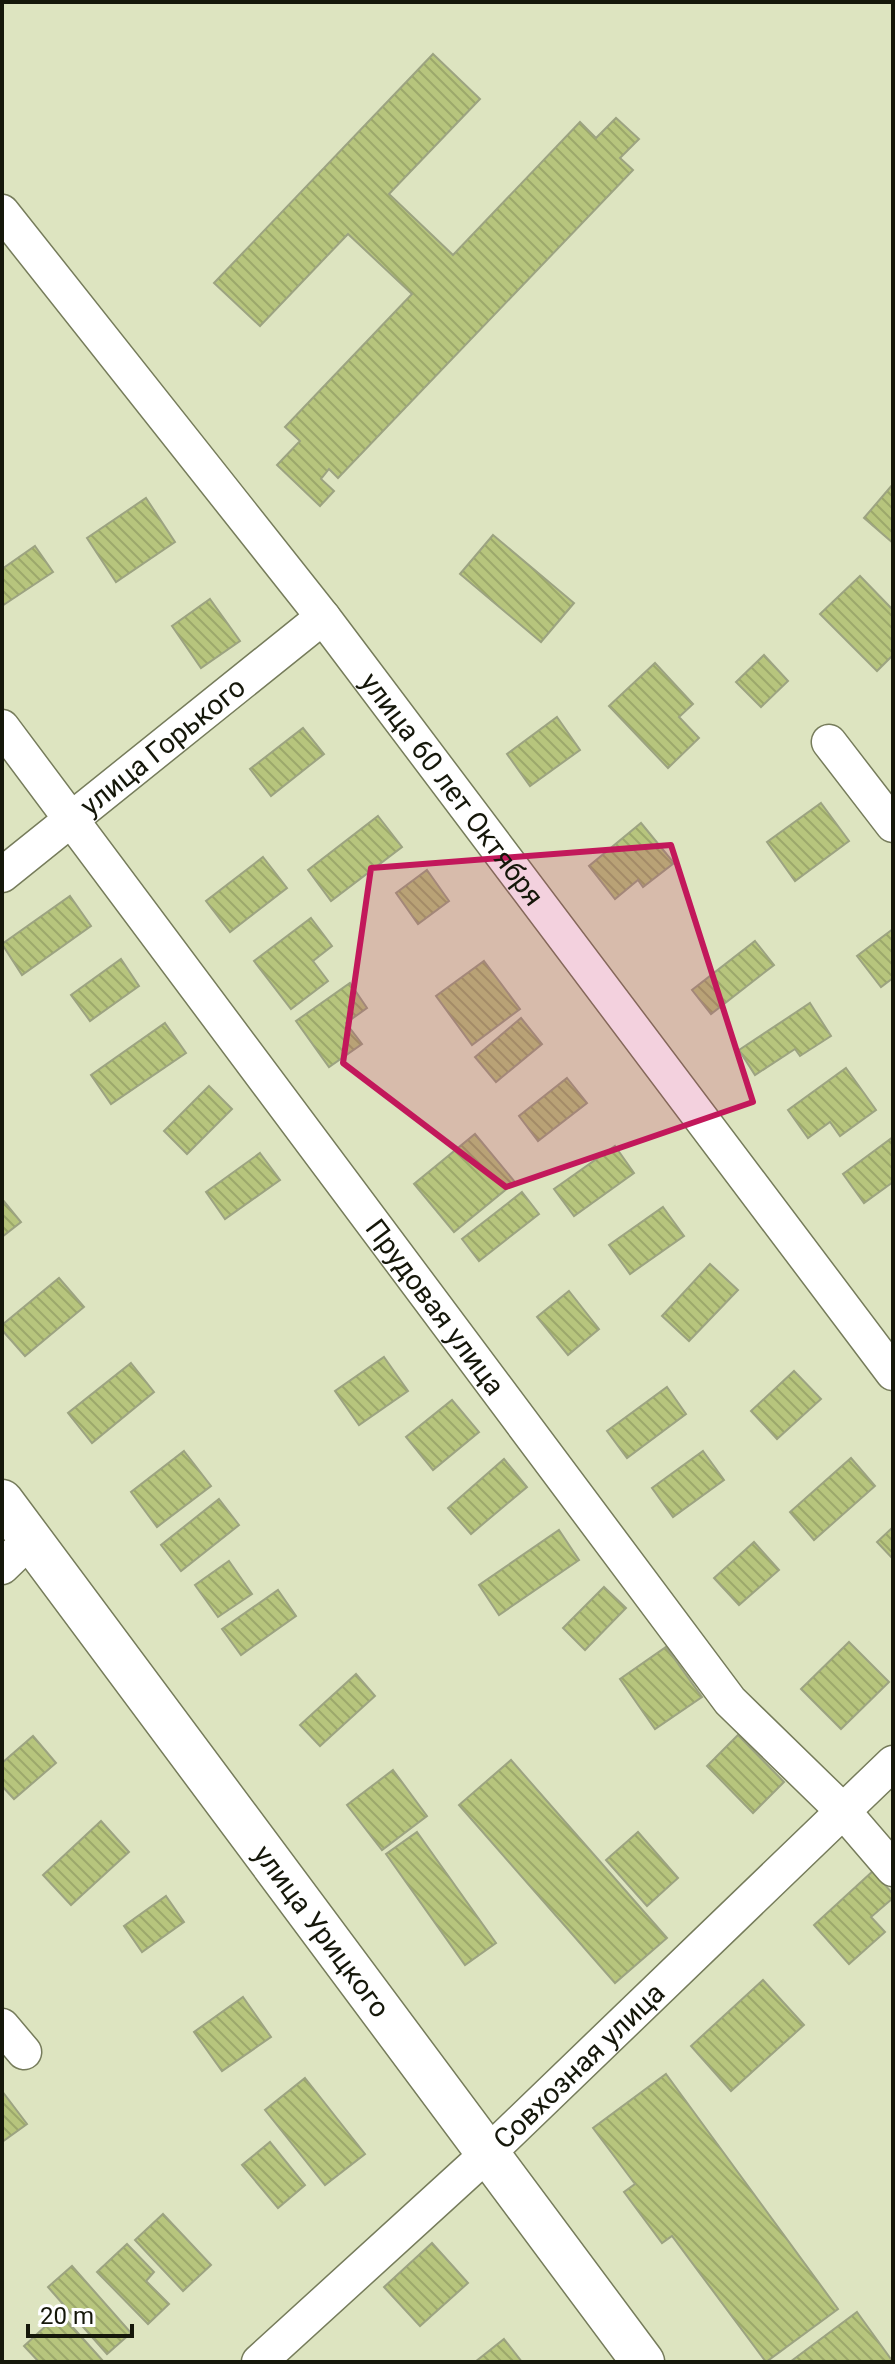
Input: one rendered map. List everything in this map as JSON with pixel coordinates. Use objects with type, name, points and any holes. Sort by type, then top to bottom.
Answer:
[{"type":"street","name":"улица 60 лет Октября","points":[[2,212],[323,617],[893,1373]]},
{"type":"street","name":"улица Горького","points":[[2,875],[323,617]]},
{"type":"street","name":"Прудовая улица","points":[[2,727],[730,1701],[844,1812],[893,1869]]},
{"type":"street","points":[[829,742],[893,825]]},
{"type":"street","name":"улица Урицкого","points":[[2,1501],[16,1554],[486,2155],[643,2362]]},
{"type":"street","name":"Совхозная улица","points":[[259,2362],[486,2155],[893,1763]]},
{"type":"street","points":[[2,2026],[24,2052]]},
{"type":"highlighted area","points":[[671,845],[753,1102],[506,1187],[343,1063],[371,868]]},
{"type":"building","points":[[433,54],[480,99],[389,194],[453,255],[580,122],[596,138],[616,118],[639,139],[620,158],[633,170],[338,478],[329,469],[321,479],[334,491],[320,506],[277,465],[300,441],[285,427],[412,294],[348,234],[260,326],[214,283]]},
{"type":"building","points":[[893,484],[893,543],[864,518]]},
{"type":"building","points":[[146,498],[175,542],[116,582],[87,538]]},
{"type":"building","points":[[493,535],[574,603],[541,642],[460,574]]},
{"type":"building","points":[[35,546],[53,572],[2,606],[2,569]]},
{"type":"building","points":[[860,576],[893,610],[893,655],[877,671],[820,614]]},
{"type":"building","points":[[210,599],[240,641],[201,668],[172,626]]},
{"type":"building","points":[[764,655],[788,681],[761,707],[736,682]]},
{"type":"building","points":[[655,663],[693,704],[679,717],[699,738],[668,768],[609,706]]},
{"type":"building","points":[[557,717],[580,750],[530,786],[507,754]]},
{"type":"building","points":[[303,728],[324,754],[271,796],[250,769]]},
{"type":"building","points":[[821,803],[849,841],[795,881],[767,842]]},
{"type":"building","points":[[378,816],[402,847],[331,901],[308,870]]},
{"type":"building","points":[[641,823],[674,863],[643,887],[638,880],[615,899],[589,866]]},
{"type":"building","points":[[263,857],[287,888],[230,932],[206,901]]},
{"type":"building","points":[[427,870],[449,901],[418,924],[396,893]]},
{"type":"building","points":[[70,896],[91,926],[22,975],[2,944]]},
{"type":"building","points":[[311,918],[332,946],[313,961],[328,981],[291,1009],[254,961]]},
{"type":"building","points":[[893,929],[893,978],[881,987],[857,956]]},
{"type":"building","points":[[755,941],[774,965],[711,1014],[692,990]]},
{"type":"building","points":[[121,959],[139,986],[90,1021],[71,995]]},
{"type":"building","points":[[484,961],[520,1009],[472,1045],[436,996]]},
{"type":"building","points":[[350,983],[367,1008],[346,1023],[362,1044],[329,1067],[296,1021]]},
{"type":"building","points":[[810,1003],[831,1036],[800,1056],[795,1049],[755,1075],[739,1050]]},
{"type":"building","points":[[521,1018],[542,1044],[496,1082],[475,1057]]},
{"type":"building","points":[[165,1023],[186,1053],[111,1104],[91,1075]]},
{"type":"building","points":[[846,1068],[876,1110],[840,1136],[830,1122],[808,1138],[788,1110]]},
{"type":"building","points":[[567,1078],[587,1103],[538,1141],[519,1116]]},
{"type":"building","points":[[209,1086],[232,1109],[187,1154],[164,1131]]},
{"type":"building","points":[[475,1134],[515,1182],[454,1232],[414,1184]]},
{"type":"building","points":[[893,1137],[893,1182],[864,1203],[843,1174]]},
{"type":"building","points":[[615,1146],[634,1173],[574,1216],[554,1189]]},
{"type":"building","points":[[260,1153],[280,1180],[225,1219],[206,1192]]},
{"type":"building","points":[[522,1192],[539,1214],[479,1261],[462,1239]]},
{"type":"building","points":[[2,1199],[21,1222],[2,1237]]},
{"type":"building","points":[[663,1207],[684,1236],[630,1274],[609,1245]]},
{"type":"building","points":[[710,1264],[738,1290],[689,1341],[662,1316]]},
{"type":"building","points":[[59,1278],[84,1307],[25,1356],[2,1330],[2,1325]]},
{"type":"building","points":[[569,1291],[599,1329],[568,1355],[537,1317]]},
{"type":"building","points":[[384,1357],[408,1391],[359,1425],[335,1391]]},
{"type":"building","points":[[131,1363],[154,1392],[92,1443],[68,1413]]},
{"type":"building","points":[[794,1371],[821,1399],[777,1439],[751,1411]]},
{"type":"building","points":[[667,1387],[686,1414],[627,1458],[607,1431]]},
{"type":"building","points":[[452,1400],[479,1432],[433,1470],[406,1437]]},
{"type":"building","points":[[184,1451],[211,1486],[157,1527],[131,1492]]},
{"type":"building","points":[[703,1451],[724,1480],[673,1517],[652,1488]]},
{"type":"building","points":[[851,1458],[875,1486],[814,1540],[790,1512]]},
{"type":"building","points":[[504,1459],[527,1487],[471,1534],[448,1508]]},
{"type":"building","points":[[219,1499],[239,1525],[181,1571],[161,1545]]},
{"type":"building","points":[[893,1527],[893,1559],[877,1542]]},
{"type":"building","points":[[559,1530],[579,1560],[499,1615],[479,1585]]},
{"type":"building","points":[[754,1542],[779,1570],[739,1605],[714,1578]]},
{"type":"building","points":[[229,1561],[252,1594],[218,1617],[195,1585]]},
{"type":"building","points":[[604,1587],[626,1608],[585,1650],[563,1628]]},
{"type":"building","points":[[278,1590],[296,1616],[241,1655],[222,1629]]},
{"type":"building","points":[[849,1642],[889,1682],[841,1729],[801,1689]]},
{"type":"building","points":[[666,1647],[702,1697],[655,1729],[620,1679]]},
{"type":"building","points":[[356,1674],[375,1696],[320,1746],[300,1725]]},
{"type":"building","points":[[738,1735],[784,1782],[753,1813],[707,1766]]},
{"type":"building","points":[[33,1736],[56,1763],[14,1799],[2,1786],[2,1763]]},
{"type":"building","points":[[511,1760],[667,1938],[615,1983],[459,1805]]},
{"type":"building","points":[[393,1770],[427,1816],[382,1850],[347,1805]]},
{"type":"building","points":[[101,1821],[129,1852],[71,1905],[43,1875]]},
{"type":"building","points":[[417,1832],[496,1943],[465,1965],[386,1854]]},
{"type":"building","points":[[638,1832],[678,1878],[647,1906],[606,1860]]},
{"type":"building","points":[[873,1871],[893,1894],[893,1898],[871,1917],[885,1932],[849,1964],[814,1925]]},
{"type":"building","points":[[166,1896],[184,1922],[142,1952],[124,1926]]},
{"type":"building","points":[[763,1980],[804,2025],[731,2091],[691,2046]]},
{"type":"building","points":[[243,1997],[271,2037],[222,2071],[194,2032]]},
{"type":"building","points":[[666,2074],[838,2309],[766,2362],[672,2236],[662,2243],[624,2192],[635,2184],[593,2128]]},
{"type":"building","points":[[305,2078],[365,2154],[325,2185],[265,2110]]},
{"type":"building","points":[[2,2091],[27,2124],[2,2142]]},
{"type":"building","points":[[270,2142],[305,2185],[278,2208],[242,2165]]},
{"type":"building","points":[[163,2214],[211,2265],[183,2291],[135,2240]]},
{"type":"building","points":[[432,2243],[468,2283],[420,2326],[384,2287]]},
{"type":"building","points":[[127,2244],[154,2272],[146,2281],[169,2304],[148,2324],[97,2272]]},
{"type":"building","points":[[72,2266],[131,2333],[107,2354],[48,2287]]},
{"type":"building","points":[[857,2312],[893,2362],[790,2362]]},
{"type":"building","points":[[60,2313],[102,2362],[39,2362],[24,2346]]},
{"type":"building","points":[[504,2339],[522,2362],[475,2362]]}]
